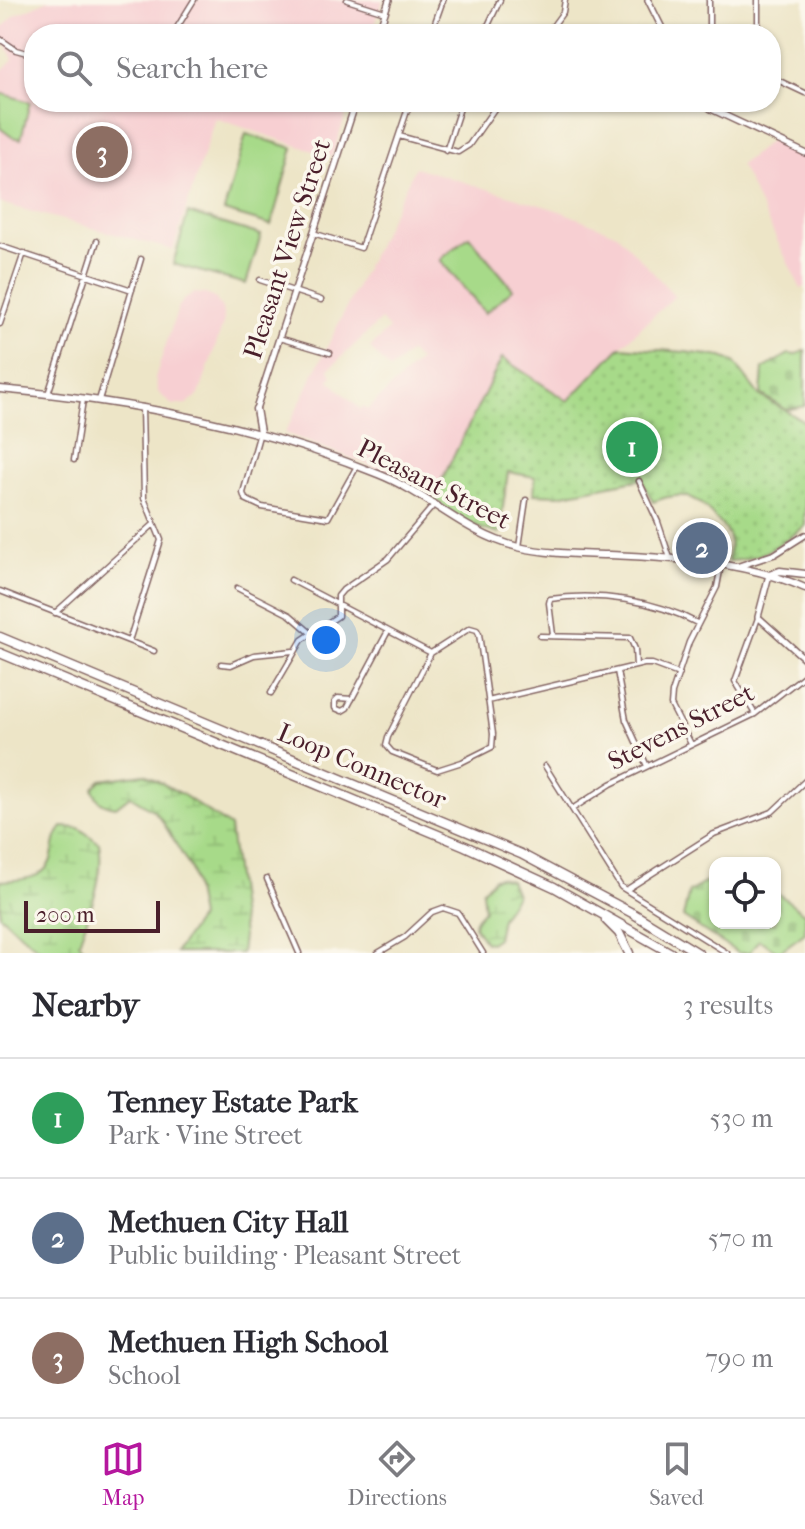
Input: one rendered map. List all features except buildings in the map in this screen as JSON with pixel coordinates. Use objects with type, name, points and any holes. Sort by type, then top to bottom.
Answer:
[{"type":"highway","name":"Loop Connector","points":[[0,637],[521,854],[634,914],[698,953]]},
{"type":"highway","name":"Loop Connector","points":[[0,653],[465,846],[554,887],[671,953]]},
{"type":"highway","points":[[554,887],[608,921],[619,933],[629,953]]},
{"type":"main road","name":"Pleasant Street","points":[[0,389],[142,407],[260,433],[403,485],[464,526],[519,547],[735,567],[805,588]]},
{"type":"main road","points":[[243,428],[256,409]]},
{"type":"main road","points":[[256,409],[260,433]]},
{"type":"main road","points":[[769,575],[780,571],[805,574]]},
{"type":"street","points":[[179,24],[194,0]]},
{"type":"street","points":[[347,0],[385,12]]},
{"type":"street","points":[[381,24],[389,0]]},
{"type":"street","points":[[435,24],[443,0]]},
{"type":"street","points":[[489,24],[500,0]]},
{"type":"street","points":[[554,24],[563,12],[565,0]]},
{"type":"street","points":[[648,0],[660,24]]},
{"type":"street","points":[[709,0],[709,24]]},
{"type":"street","points":[[758,0],[758,24]]},
{"type":"street","points":[[0,39],[24,52]]},
{"type":"street","points":[[781,82],[805,93]]},
{"type":"street","name":"Pleasant View Street","points":[[256,409],[353,112]]},
{"type":"street","points":[[313,233],[361,248],[407,112]]},
{"type":"street","points":[[446,151],[459,112]]},
{"type":"street","points":[[399,136],[454,153],[466,148],[492,112]]},
{"type":"street","points":[[717,112],[805,153]]},
{"type":"street","points":[[48,394],[97,241]]},
{"type":"street","points":[[0,246],[132,290]]},
{"type":"street","points":[[0,324],[24,253]]},
{"type":"street","points":[[99,400],[141,259]]},
{"type":"street","points":[[260,280],[321,300]]},
{"type":"street","points":[[279,338],[330,353]]},
{"type":"street","points":[[74,460],[83,398]]},
{"type":"street","points":[[129,641],[160,546],[160,535],[144,498],[142,407]]},
{"type":"street","points":[[260,433],[243,493],[245,499],[262,507],[328,518],[357,466]]},
{"type":"street","points":[[639,481],[671,560]]},
{"type":"street","points":[[519,547],[526,500]]},
{"type":"street","points":[[271,693],[302,640],[338,616],[338,596],[343,590],[388,559],[433,506]]},
{"type":"street","points":[[55,613],[154,524]]},
{"type":"street","points":[[735,567],[775,554],[805,535]]},
{"type":"street","points":[[691,744],[671,705],[697,623],[717,587],[721,565]]},
{"type":"street","points":[[755,714],[735,681],[762,606],[769,575]]},
{"type":"street","points":[[291,580],[431,653]]},
{"type":"street","points":[[237,588],[290,615],[312,634]]},
{"type":"street","points":[[0,591],[154,651]]},
{"type":"street","points":[[553,635],[550,599],[626,600],[697,623]]},
{"type":"street","points":[[758,617],[805,659]]},
{"type":"street","points":[[470,628],[477,630],[493,744],[462,762],[437,770],[392,752],[386,745],[431,653],[470,628]]},
{"type":"street","points":[[352,699],[338,698],[335,708],[346,710],[352,699],[388,631]]},
{"type":"street","points":[[540,636],[630,638],[635,649],[636,666]]},
{"type":"street","points":[[221,664],[231,665],[254,655],[293,651]]},
{"type":"street","points":[[488,701],[636,666],[652,664],[679,674]]},
{"type":"street","points":[[617,671],[626,720],[647,766]]},
{"type":"street","name":"Stevens Street","points":[[572,809],[595,793],[647,766],[755,714],[805,675]]},
{"type":"street","points":[[545,766],[617,883],[727,953]]},
{"type":"street","points":[[626,890],[714,834],[772,812],[805,781]]},
{"type":"street","points":[[267,879],[299,953]]},
{"type":"street","points":[[378,953],[405,937],[432,912],[443,908],[458,913],[483,953]]},
{"type":"shaded area","points":[[49,0],[383,0],[375,24],[24,24],[24,112],[347,112],[332,157],[215,118],[173,250],[0,203],[0,72],[13,60],[0,30],[15,15]]},
{"type":"shaded area","points":[[771,140],[805,157],[805,286],[801,289],[740,165]]},
{"type":"shaded area","points":[[415,167],[560,211],[617,234],[675,296],[620,347],[567,404],[502,358],[433,498],[410,481],[285,433]],"holes":[[[381,320],[389,329],[370,348],[390,370],[410,352],[419,361],[367,410],[363,406],[360,409],[329,380],[332,376],[329,369]]]},
{"type":"shaded area","points":[[194,293],[216,299],[224,321],[199,395],[187,404],[172,405],[158,392],[155,378],[178,308],[184,299]]},
{"type":"green space","points":[[0,93],[24,100],[24,112],[28,112],[21,139],[12,137],[0,128]]},
{"type":"green space","points":[[246,134],[293,148],[271,225],[224,211]]},
{"type":"green space","points":[[188,213],[261,235],[246,284],[173,264]]},
{"type":"green space","points":[[469,236],[513,289],[485,313],[440,260]]},
{"type":"green space","points":[[620,347],[722,357],[734,362],[759,395],[805,422],[805,526],[760,555],[728,561],[728,534],[709,511],[688,497],[672,496],[653,502],[641,479],[559,495],[534,494],[535,477],[508,472],[499,534],[467,524],[433,498],[502,358],[568,401]]},
{"type":"green space","points":[[805,350],[805,406],[786,410],[761,394],[763,369],[789,354],[795,355]]},
{"type":"green space","points":[[145,774],[182,794],[230,827],[243,936],[241,953],[175,953],[200,917],[191,869],[154,811],[130,796],[116,807],[107,805],[98,799],[93,788],[101,780]]},
{"type":"green space","points":[[62,827],[79,828],[99,843],[98,880],[79,942],[87,953],[42,950],[0,915],[0,881],[32,877],[45,870]]},
{"type":"green space","points":[[494,878],[510,880],[516,895],[501,918],[497,938],[490,943],[485,942],[474,926],[484,910],[482,891]]},
{"type":"green space","points":[[709,880],[709,929],[781,929],[781,896],[805,914],[805,933],[779,952],[759,940],[749,953],[738,953],[683,917],[689,892]]},
{"type":"place","name":"Methuen High School","points":[[102,152]]},
{"type":"place","name":"Tenney Estate Park","points":[[632,447]]},
{"type":"place","name":"Methuen City Hall","points":[[702,548]]}]
